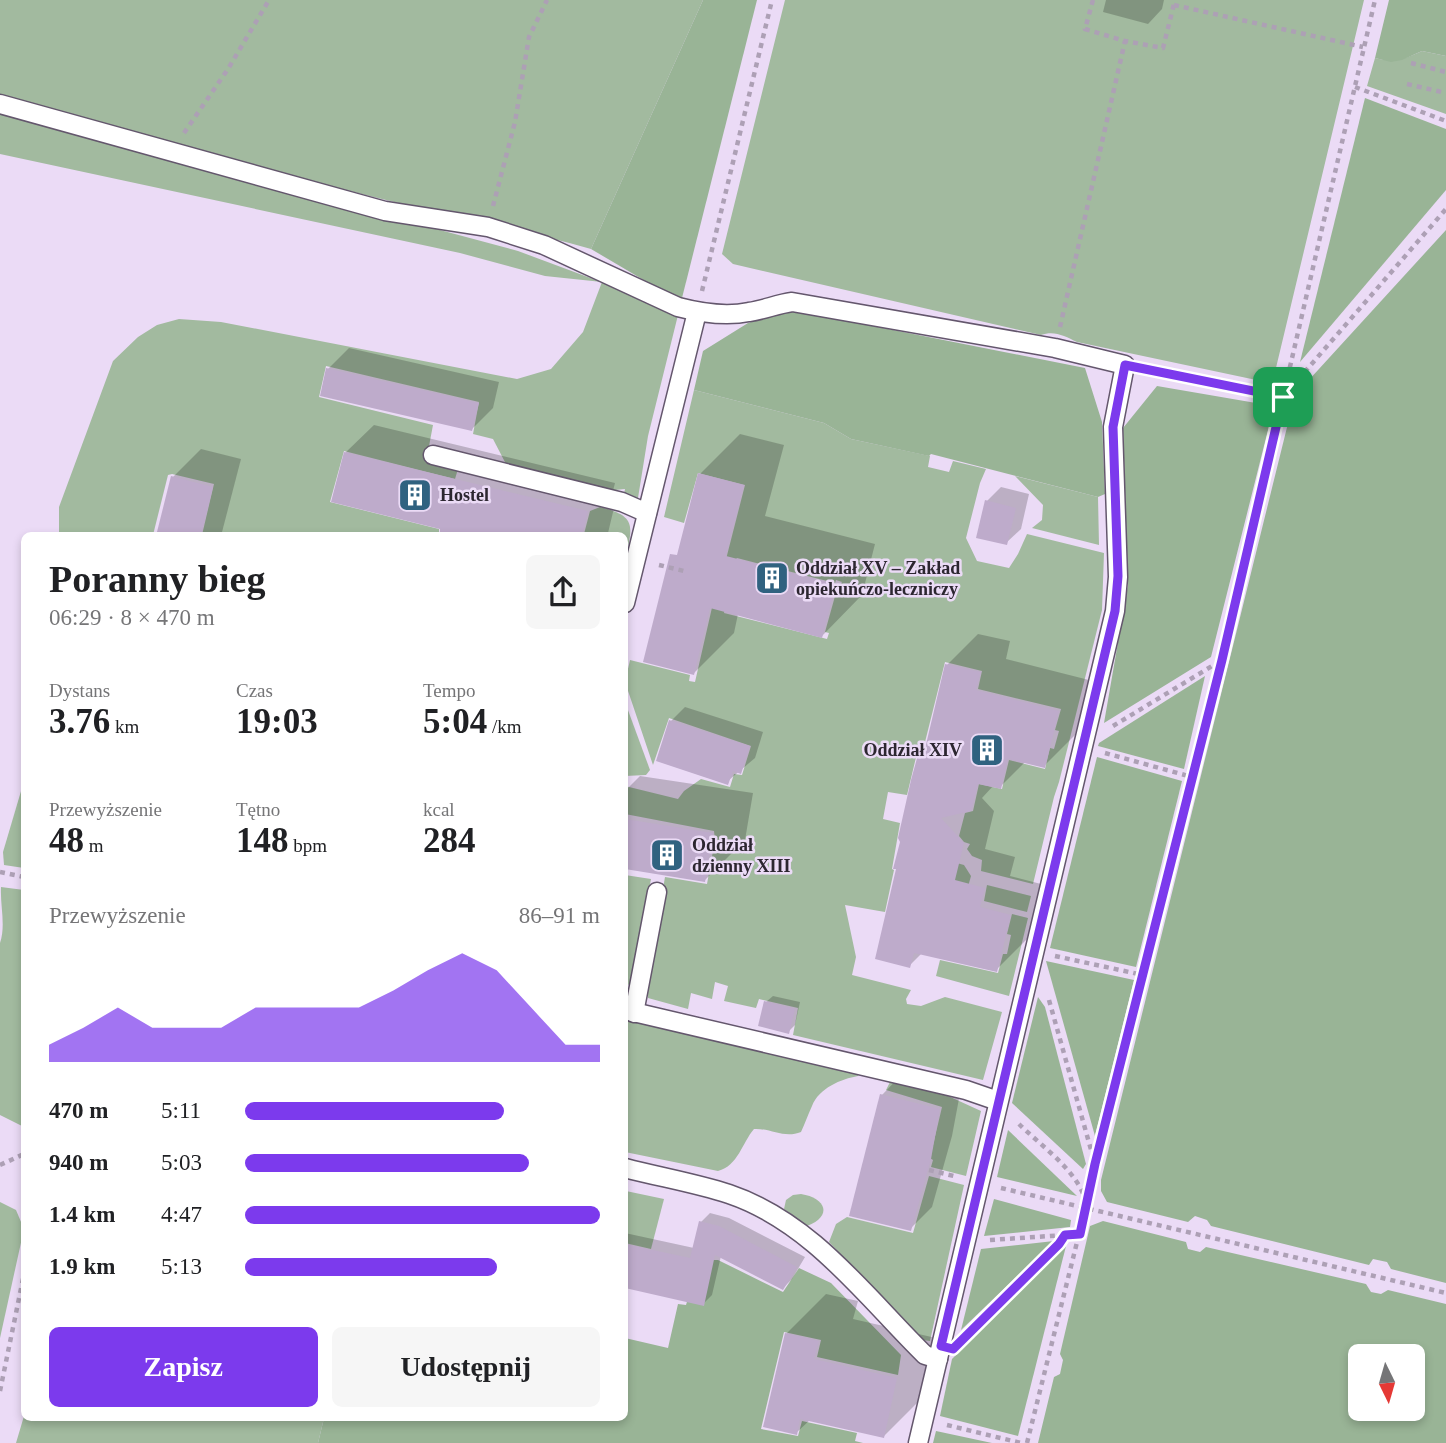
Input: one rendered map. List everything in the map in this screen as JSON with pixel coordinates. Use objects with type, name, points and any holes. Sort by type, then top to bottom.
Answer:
[{"type":"lane","points":[[0,104],[385,211],[488,227],[544,245],[678,307],[697,312],[725,315],[749,313],[792,302],[1055,348],[1125,365],[1113,427],[1117,593],[1036,951],[918,1443]]},
{"type":"lane","points":[[628,591],[697,312]]},
{"type":"lane","points":[[433,456],[622,502],[647,513]]},
{"type":"lane","points":[[657,892],[629,1012],[966,1090],[998,1101]]},
{"type":"lane","points":[[628,1169],[729,1194],[782,1220],[825,1253],[925,1355],[939,1353]]},
{"type":"path","points":[[172,151],[228,69],[269,0]]},
{"type":"path","points":[[488,227],[515,122],[529,37],[547,0]]},
{"type":"path","points":[[697,312],[772,0]]},
{"type":"path","points":[[1093,0],[1085,29],[1125,41],[1163,48],[1175,3],[1363,47]]},
{"type":"path","points":[[1027,1443],[1222,660],[1375,0]]},
{"type":"path","points":[[1055,348],[1125,41]]},
{"type":"path","points":[[1411,63],[1446,72]]},
{"type":"path","points":[[1407,84],[1446,93]]},
{"type":"path","points":[[1355,87],[1446,121]]},
{"type":"path","points":[[1283,397],[1446,209]]},
{"type":"path","points":[[1125,365],[1283,397]]},
{"type":"path","points":[[1085,740],[1100,735],[1222,660]]},
{"type":"path","points":[[1085,740],[1192,777]]},
{"type":"path","points":[[0,872],[21,876]]},
{"type":"path","points":[[1036,951],[1143,975]]},
{"type":"path","points":[[1031,969],[1040,979],[1051,1004],[1095,1164]]},
{"type":"path","points":[[998,1101],[1007,1114],[1077,1180],[1084,1192],[1087,1208]]},
{"type":"path","points":[[0,1166],[21,1156]]},
{"type":"path","points":[[929,1170],[1446,1293]]},
{"type":"path","points":[[967,1242],[1080,1234]]},
{"type":"path","points":[[939,1353],[953,1349],[1065,1235]]},
{"type":"path","points":[[0,1391],[21,1290]]},
{"type":"path","points":[[924,1420],[1021,1443]]},
{"type":"green space","points":[[0,0],[703,0],[591,249],[311,181],[0,94]]},
{"type":"green space","points":[[703,0],[757,0],[681,302],[591,249]]},
{"type":"green space","points":[[785,0],[1364,0],[1275,372],[1261,381],[1077,342],[1055,333],[1041,335],[733,264],[722,254]]},
{"type":"green space","points":[[1389,0],[1446,0],[1446,56],[1422,51],[1391,62],[1375,58]]},
{"type":"green space","points":[[1422,51],[1446,56],[1446,114],[1367,86],[1375,58],[1399,59]]},
{"type":"green space","points":[[1365,98],[1446,129],[1446,190],[1300,362]]},
{"type":"green space","points":[[0,112],[518,251],[601,282],[545,276],[460,253],[0,154]]},
{"type":"green space","points":[[1446,230],[1446,1283],[1391,1269],[1387,1262],[1373,1259],[1369,1265],[1211,1226],[1207,1220],[1195,1216],[1188,1222],[1107,1202],[1101,1191],[1101,1180],[1293,403],[1297,393]]},
{"type":"green space","points":[[602,282],[679,311],[648,436],[638,498],[624,494],[625,489],[605,491],[507,466],[493,439],[473,434],[479,402],[326,366],[319,397],[433,425],[426,462],[458,469],[455,479],[344,451],[330,502],[439,529],[439,532],[203,532],[214,484],[172,474],[168,475],[154,532],[59,532],[59,507],[113,361],[138,337],[157,325],[179,319],[221,322],[517,379],[551,369],[583,332]]},
{"type":"green space","points":[[792,310],[1085,368],[1102,422],[1105,494],[1098,497],[931,454],[929,456],[851,439],[824,423],[694,390],[703,351],[748,323]]},
{"type":"green space","points":[[1157,386],[1274,406],[1211,657],[1104,723],[1128,585],[1123,428]]},
{"type":"green space","points":[[694,390],[824,423],[851,439],[930,456],[928,467],[949,472],[953,461],[986,469],[966,538],[977,561],[1009,568],[1027,534],[1104,553],[1102,610],[1033,884],[981,871],[982,860],[972,856],[967,849],[970,844],[959,836],[965,813],[973,811],[979,784],[1002,789],[1009,760],[1045,769],[1050,748],[1054,749],[1059,731],[1055,730],[1061,709],[978,689],[982,671],[945,662],[923,750],[918,749],[907,795],[888,792],[883,819],[900,823],[885,912],[845,905],[856,957],[852,975],[911,990],[906,999],[907,1004],[921,1006],[945,997],[1002,1012],[983,1080],[793,1035],[798,1008],[759,999],[756,1008],[724,1001],[728,986],[715,982],[712,999],[691,993],[688,1009],[648,998],[647,980],[665,877],[707,884],[715,840],[714,831],[628,815],[628,787],[678,799],[701,779],[730,787],[734,774],[742,775],[751,746],[669,718],[653,765],[628,691],[630,660],[690,675],[689,681],[695,682],[716,590],[728,592],[724,613],[827,639],[829,633],[825,632],[837,589],[842,582],[836,580],[835,583],[737,558],[722,575],[745,485],[698,473],[684,523],[664,517]]},
{"type":"green space","points":[[1015,476],[1098,497],[1099,545],[1032,528],[1042,520],[1043,505]]},
{"type":"green space","points":[[600,507],[621,514],[629,524],[628,546],[628,532],[585,532],[590,511]]},
{"type":"green space","points":[[1205,676],[1184,769],[1098,746],[1099,743]]},
{"type":"green space","points":[[628,710],[650,770],[646,775],[628,776]]},
{"type":"green space","points":[[1097,757],[1182,781],[1136,967],[1050,948]]},
{"type":"green space","points":[[21,791],[21,868],[4,865],[3,852]]},
{"type":"green space","points":[[953,862],[964,865],[971,876],[964,901],[944,896]]},
{"type":"green space","points":[[628,875],[651,879],[633,979],[628,985]]},
{"type":"green space","points":[[987,885],[1031,896],[1027,912],[984,901]]},
{"type":"green space","points":[[1,887],[21,890],[21,1126],[0,1115],[0,943],[3,922]]},
{"type":"green space","points":[[1012,914],[1028,918],[1009,996],[936,976],[940,960],[998,973],[1003,954],[1007,954],[1011,935],[1007,934]]},
{"type":"green space","points":[[1046,961],[1134,980],[1095,1136]]},
{"type":"green space","points":[[1038,997],[1045,1007],[1086,1164],[1083,1169],[1012,1103]]},
{"type":"green space","points":[[628,1019],[860,1072],[858,1076],[838,1082],[820,1094],[801,1132],[783,1134],[754,1129],[735,1159],[718,1171],[628,1153]]},
{"type":"green space","points":[[891,1080],[935,1090],[981,1111],[966,1176],[931,1167],[933,1160],[930,1158],[942,1107],[886,1090]]},
{"type":"green space","points":[[1008,1130],[1077,1196],[997,1177]]},
{"type":"green space","points":[[929,1176],[964,1185],[930,1341],[922,1340],[829,1242],[836,1224],[847,1217],[913,1233]]},
{"type":"green space","points":[[628,1191],[664,1199],[651,1249],[628,1244]]},
{"type":"green space","points":[[801,1194],[816,1199],[823,1208],[821,1217],[807,1226],[784,1209],[786,1200]]},
{"type":"green space","points":[[994,1199],[1071,1220],[1070,1227],[984,1236]]},
{"type":"green space","points":[[0,1202],[16,1210],[21,1222],[21,1243],[0,1338]]},
{"type":"green space","points":[[1103,1221],[1186,1242],[1188,1249],[1200,1252],[1206,1247],[1366,1284],[1371,1292],[1381,1294],[1388,1290],[1446,1304],[1446,1443],[1038,1443],[1054,1377],[1060,1374],[1063,1360],[1060,1354],[1090,1226]]},
{"type":"green space","points":[[1054,1241],[961,1330],[981,1249]]},
{"type":"green space","points":[[1066,1246],[1018,1436],[940,1416],[952,1359]]},
{"type":"green space","points":[[718,1260],[783,1292],[799,1268],[831,1283],[901,1355],[898,1375],[817,1357],[821,1340],[784,1332],[761,1429],[798,1436],[802,1421],[857,1433],[855,1441],[863,1443],[318,1443],[323,1421],[628,1421],[628,1339],[668,1348],[678,1304],[686,1305],[699,1263]]},
{"type":"green space","points":[[23,1421],[323,1421],[318,1443],[16,1443]]},
{"type":"green space","points":[[936,1431],[992,1443],[933,1443]]},
{"type":"building","points":[[326,368],[479,403],[472,431],[320,396]]},
{"type":"building","name":"Hostel","points":[[344,452],[588,511],[583,532],[440,532],[440,529],[331,502]]},
{"type":"building","name":"Oddział XV – Zakład opiekuńczo-leczniczy","points":[[698,473],[744,485],[726,556],[836,584],[822,638],[710,608],[694,675],[643,662],[670,554],[677,555]]},
{"type":"building","points":[[171,476],[213,487],[202,532],[157,532]]},
{"type":"building","points":[[985,500],[1016,508],[1007,545],[976,538]]},
{"type":"building","points":[[945,664],[981,672],[976,690],[1059,711],[1045,768],[1008,759],[1001,789],[978,784],[971,811],[941,818],[964,843],[955,880],[985,888],[980,907],[1011,915],[997,972],[914,953],[910,968],[875,959],[896,869],[893,869],[900,842],[898,838],[911,780],[919,751],[924,753]]},
{"type":"building","points":[[669,720],[750,746],[741,774],[733,771],[728,785],[656,761]]},
{"type":"building","name":"Oddział dzienny XIII","points":[[628,819],[713,833],[705,882],[628,869]]},
{"type":"building","points":[[764,1001],[795,1009],[789,1034],[758,1026]]},
{"type":"building","points":[[880,1094],[940,1109],[931,1159],[911,1231],[849,1216]]},
{"type":"building","points":[[699,1221],[719,1226],[797,1267],[783,1290],[715,1255],[704,1306],[628,1289],[628,1245],[690,1258]]},
{"type":"building","points":[[785,1333],[819,1341],[814,1359],[897,1378],[884,1438],[800,1419],[797,1435],[763,1427]]},
{"type":"place","name":"Hostel","points":[[415,495]]},
{"type":"place","name":"Oddział XV – Zakład opiekuńczo-leczniczy","points":[[772,578]]},
{"type":"place","name":"Oddział XIV","points":[[987,750]]},
{"type":"place","name":"Oddział dzienny XIII","points":[[667,855]]},
{"type":"route","points":[[1125,365],[1283,397],[1222,660],[1095,1164],[1080,1234],[1065,1235],[953,1349],[941,1346],[1115,611],[1118,576],[1113,427],[1125,365]]}]
